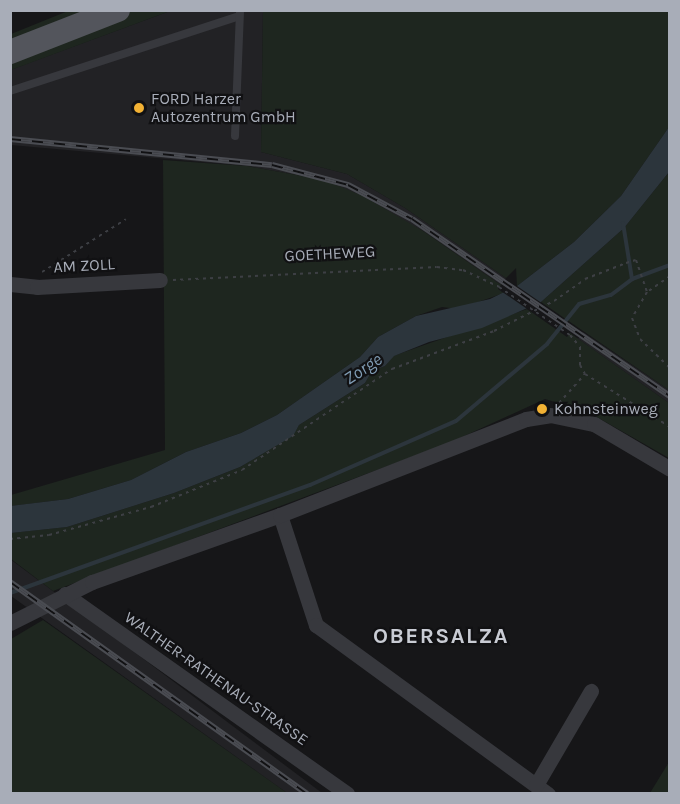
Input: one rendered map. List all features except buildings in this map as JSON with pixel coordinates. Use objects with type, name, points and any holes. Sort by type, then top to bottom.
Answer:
[{"type":"main road","points":[[10,52],[118,10]]},
{"type":"street","name":"AM ZOLL","points":[[14,284],[160,280]]},
{"type":"street","points":[[10,622],[65,594],[280,515],[498,429],[550,415],[594,424],[669,469]]},
{"type":"street","points":[[280,515],[316,625],[542,789],[591,691]]},
{"type":"street","name":"WALTHER-RATHENAU-STRASSE","points":[[65,594],[346,794]]},
{"type":"lane","points":[[10,91],[239,13],[236,136]]},
{"type":"path","points":[[14,284],[73,255],[126,219]]},
{"type":"path","points":[[10,539],[49,535],[151,507],[242,470],[392,369],[495,331],[554,301],[585,279],[626,263],[636,260],[647,292]]},
{"type":"path","name":"GOETHEWEG","points":[[160,280],[437,267],[462,270],[499,287],[570,335],[580,346],[580,365],[585,374]]},
{"type":"path","points":[[669,276],[647,292],[632,318],[634,330],[669,368]]},
{"type":"path","points":[[550,415],[585,374],[669,427]]},
{"type":"shaded area","points":[[68,11],[170,11],[11,70],[11,34]]},
{"type":"shaded area","points":[[170,11],[263,11],[261,152],[347,174],[405,208],[506,278],[501,285],[423,231],[324,180],[247,166],[11,145],[10,70]]},
{"type":"shaded area","points":[[263,11],[669,11],[669,127],[621,196],[574,242],[517,286],[516,268],[506,278],[405,208],[347,174],[261,152]]},
{"type":"shaded area","points":[[163,160],[247,166],[324,180],[363,196],[423,231],[501,285],[498,289],[504,293],[458,309],[442,307],[416,316],[378,337],[360,357],[277,415],[241,433],[186,452],[131,480],[68,499],[11,506],[11,495],[165,450]]},
{"type":"shaded area","points":[[669,172],[669,390],[541,302],[624,228]]},
{"type":"shaded area","points":[[527,309],[567,337],[570,333],[669,403],[669,458],[588,412],[545,399],[449,443],[53,591],[11,559],[10,533],[67,527],[174,493],[240,467],[292,436],[299,425],[365,383],[372,371],[385,366],[393,356]]},
{"type":"shaded area","points":[[583,332],[669,390],[669,403],[578,339]]},
{"type":"shaded area","points":[[10,559],[322,793],[287,793],[11,596]]},
{"type":"shaded area","points":[[43,620],[287,793],[11,793],[11,639]]},
{"type":"shaded area","points":[[669,762],[669,793],[650,793]]},
{"type":"water","name":"Zorge","points":[[669,127],[669,172],[624,228],[541,302],[482,328],[429,342],[394,356],[385,366],[372,371],[365,383],[299,425],[293,436],[240,467],[174,493],[67,527],[11,533],[10,506],[68,499],[131,480],[186,452],[241,433],[277,415],[360,357],[378,337],[416,316],[490,299],[517,286],[574,242],[621,196]]},
{"type":"pier","points":[[514,284],[543,304],[530,311],[501,291]]},
{"type":"waterway","points":[[623,223],[632,279]]},
{"type":"waterway","points":[[10,593],[310,485],[456,421],[547,344],[579,304],[611,295],[632,279],[670,265]]},
{"type":"railway","points":[[10,139],[272,165],[348,185],[412,219],[670,396]]},
{"type":"railway","points":[[10,582],[307,794]]},
{"type":"place","name":"FORD Harzer Autozentrum GmbH","points":[[139,108]]},
{"type":"place","name":"Kohnsteinweg","points":[[542,409]]},
{"type":"district","name":"OBERSALZA","points":[[441,637]]}]
